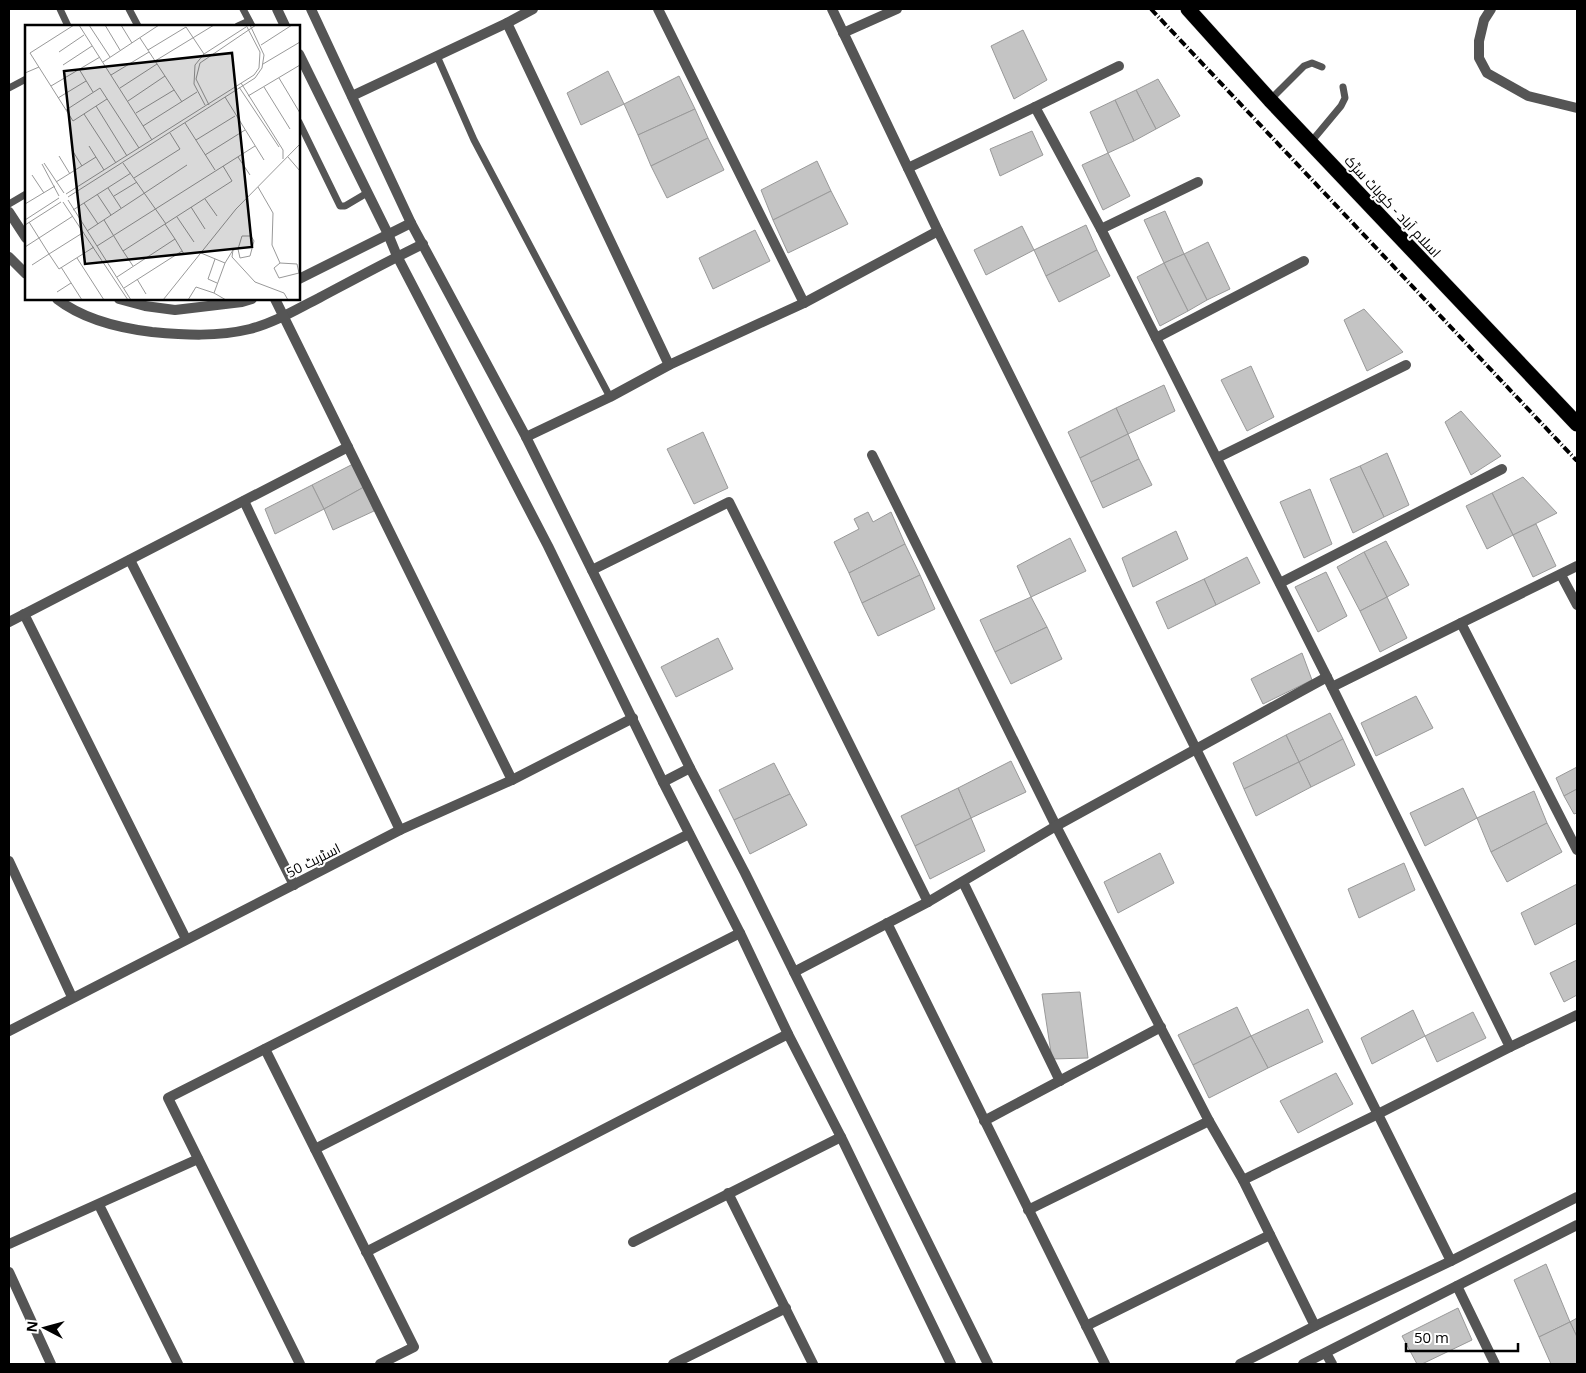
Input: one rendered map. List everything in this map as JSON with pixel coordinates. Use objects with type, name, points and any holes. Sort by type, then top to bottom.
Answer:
[{"type":"highway","name":"اسلام آباد - کوہاٹ سڑک","points":[[1188,9],[1270,100],[1577,424]]},
{"type":"street","points":[[277,9],[285,25]]},
{"type":"street","points":[[311,9],[411,223],[526,437],[988,1364]]},
{"type":"street","points":[[352,96],[533,9]]},
{"type":"street","points":[[658,9],[804,303]]},
{"type":"street","points":[[832,9],[938,231],[1451,1261]]},
{"type":"street","points":[[843,33],[897,9]]},
{"type":"street","points":[[1491,9],[1484,20],[1479,41],[1479,58],[1488,73],[1528,96],[1577,108]]},
{"type":"street","points":[[507,23],[669,365]]},
{"type":"street","points":[[300,56],[398,256],[548,546],[663,782],[841,1137],[951,1364]]},
{"type":"street","points":[[908,168],[1119,66]]},
{"type":"street","points":[[1035,107],[1101,229],[1280,582],[1510,1047]]},
{"type":"street","points":[[1101,229],[1198,182]]},
{"type":"street","points":[[9,212],[25,236]]},
{"type":"street","points":[[300,278],[411,223]]},
{"type":"street","points":[[526,437],[669,365],[804,303],[938,231]]},
{"type":"street","points":[[58,300],[99,321],[140,331],[217,335],[251,329],[283,317],[423,244]]},
{"type":"street","points":[[9,257],[25,273]]},
{"type":"street","points":[[1156,338],[1304,261]]},
{"type":"street","points":[[123,300],[145,306],[174,310],[249,300]]},
{"type":"street","points":[[275,300],[512,780]]},
{"type":"street","points":[[1217,458],[1406,365]]},
{"type":"street","points":[[9,622],[348,447]]},
{"type":"street","points":[[872,455],[1056,826],[1209,1120],[1243,1180],[1315,1326]]},
{"type":"street","points":[[1280,582],[1502,469]]},
{"type":"street","points":[[244,501],[400,830]]},
{"type":"street","points":[[592,570],[730,502],[928,902]]},
{"type":"street","points":[[130,560],[294,884]]},
{"type":"street","points":[[1332,687],[1577,566]]},
{"type":"street","points":[[1561,575],[1577,605]]},
{"type":"street","points":[[24,614],[186,939]]},
{"type":"street","points":[[1461,622],[1577,850]]},
{"type":"street","points":[[794,972],[928,902],[1056,826],[1327,677]]},
{"type":"street","name":"اسٹریٹ 50","points":[[9,1031],[400,830],[512,780],[633,718]]},
{"type":"street","points":[[663,782],[690,768]]},
{"type":"street","points":[[300,1364],[168,1098],[689,834]]},
{"type":"street","points":[[9,861],[72,997]]},
{"type":"street","points":[[963,882],[1060,1081]]},
{"type":"street","points":[[887,923],[1105,1364]]},
{"type":"street","points":[[315,1149],[740,933]]},
{"type":"street","points":[[1243,1180],[1577,1015]]},
{"type":"street","points":[[984,1121],[1161,1027]]},
{"type":"street","points":[[366,1252],[788,1034]]},
{"type":"street","points":[[265,1049],[414,1347],[380,1364]]},
{"type":"street","points":[[1028,1210],[1209,1120]]},
{"type":"street","points":[[633,1242],[841,1137]]},
{"type":"street","points":[[9,1244],[198,1159]]},
{"type":"street","points":[[728,1193],[814,1364]]},
{"type":"street","points":[[1240,1364],[1577,1197]]},
{"type":"street","points":[[99,1205],[178,1364]]},
{"type":"street","points":[[1303,1364],[1577,1225]]},
{"type":"street","points":[[1086,1326],[1270,1235]]},
{"type":"street","points":[[9,1272],[52,1364]]},
{"type":"street","points":[[1457,1286],[1495,1364]]},
{"type":"street","points":[[673,1364],[786,1308]]},
{"type":"street","points":[[1326,1353],[1332,1364]]},
{"type":"lane","points":[[60,9],[68,25]]},
{"type":"lane","points":[[129,9],[136,25]]},
{"type":"lane","points":[[243,9],[250,24]]},
{"type":"lane","points":[[437,56],[474,140],[610,396]]},
{"type":"lane","points":[[1270,100],[1304,66],[1312,63],[1322,66]]},
{"type":"lane","points":[[9,88],[25,80]]},
{"type":"lane","points":[[1311,143],[1341,106],[1345,98],[1342,87]]},
{"type":"lane","points":[[300,124],[340,206],[345,206],[367,193]]},
{"type":"lane","points":[[9,204],[25,195]]},
{"type":"building","points":[[1023,30],[1047,80],[1014,99],[991,46]]},
{"type":"building","points":[[608,71],[624,104],[581,125],[567,93]]},
{"type":"building","points":[[679,76],[695,109],[638,135],[624,104]]},
{"type":"building","points":[[1158,79],[1180,116],[1156,129],[1136,90]]},
{"type":"building","points":[[1136,90],[1156,129],[1134,141],[1115,100]]},
{"type":"building","points":[[1115,100],[1134,141],[1108,153],[1090,112]]},
{"type":"building","points":[[695,109],[708,138],[651,166],[638,135]]},
{"type":"building","points":[[1032,131],[1043,155],[1000,176],[990,149]]},
{"type":"building","points":[[708,138],[724,170],[667,198],[651,166]]},
{"type":"building","points":[[1108,153],[1130,196],[1103,210],[1082,165]]},
{"type":"building","points":[[817,161],[831,191],[773,220],[761,190]]},
{"type":"building","points":[[831,191],[848,224],[788,253],[773,220]]},
{"type":"building","points":[[1165,211],[1184,254],[1164,263],[1144,220]]},
{"type":"building","points":[[1086,225],[1097,250],[1046,276],[1034,250]]},
{"type":"building","points":[[1022,226],[1034,250],[986,275],[974,250]]},
{"type":"building","points":[[755,230],[770,261],[713,289],[699,258]]},
{"type":"building","points":[[1208,242],[1230,289],[1207,300],[1184,254]]},
{"type":"building","points":[[1097,250],[1110,276],[1059,302],[1046,276]]},
{"type":"building","points":[[1184,254],[1207,300],[1188,311],[1164,263]]},
{"type":"building","points":[[1164,263],[1188,311],[1160,326],[1137,277]]},
{"type":"building","points":[[1364,309],[1403,352],[1367,371],[1344,320]]},
{"type":"building","points":[[1251,366],[1274,417],[1247,431],[1221,380]]},
{"type":"building","points":[[1164,385],[1175,411],[1128,434],[1116,408]]},
{"type":"building","points":[[1116,408],[1128,434],[1080,458],[1068,432]]},
{"type":"building","points":[[1461,411],[1501,456],[1471,475],[1445,422]]},
{"type":"building","points":[[703,432],[728,488],[694,504],[667,449]]},
{"type":"building","points":[[1128,434],[1139,459],[1091,482],[1080,458]]},
{"type":"building","points":[[1387,453],[1409,505],[1384,517],[1360,466]]},
{"type":"building","points":[[1139,459],[1152,485],[1103,508],[1091,482]]},
{"type":"building","points":[[353,464],[364,487],[324,509],[312,485]]},
{"type":"building","points":[[1360,466],[1384,517],[1353,533],[1330,479]]},
{"type":"building","points":[[1523,477],[1557,513],[1513,535],[1492,493]]},
{"type":"building","points":[[312,485],[324,509],[275,534],[265,509]]},
{"type":"building","points":[[364,487],[374,511],[333,530],[324,509]]},
{"type":"building","points":[[1310,489],[1332,544],[1304,558],[1280,502]]},
{"type":"building","points":[[1492,493],[1513,535],[1487,549],[1466,506]]},
{"type":"building","points":[[868,512],[873,522],[891,512],[905,544],[849,573],[834,542],[859,529],[854,519]]},
{"type":"building","points":[[1536,524],[1556,566],[1533,577],[1513,535]]},
{"type":"building","points":[[1176,531],[1188,559],[1133,587],[1122,558]]},
{"type":"building","points":[[1070,538],[1086,571],[1031,597],[1017,566]]},
{"type":"building","points":[[1386,541],[1409,585],[1387,597],[1364,552]]},
{"type":"building","points":[[905,544],[920,575],[862,603],[849,573]]},
{"type":"building","points":[[1364,552],[1387,597],[1360,611],[1337,567]]},
{"type":"building","points":[[1247,557],[1260,583],[1216,605],[1204,579]]},
{"type":"building","points":[[1326,572],[1347,616],[1318,632],[1295,587]]},
{"type":"building","points":[[920,575],[935,609],[878,636],[862,603]]},
{"type":"building","points":[[1204,579],[1216,605],[1168,629],[1156,602]]},
{"type":"building","points":[[1031,597],[1047,627],[995,652],[980,620]]},
{"type":"building","points":[[1387,597],[1407,638],[1380,652],[1360,611]]},
{"type":"building","points":[[1047,627],[1062,659],[1011,684],[995,652]]},
{"type":"building","points":[[718,638],[733,669],[676,697],[661,667]]},
{"type":"building","points":[[1302,653],[1312,680],[1263,704],[1251,679]]},
{"type":"building","points":[[1416,696],[1433,728],[1376,756],[1361,723]]},
{"type":"building","points":[[1330,713],[1343,739],[1299,762],[1286,735]]},
{"type":"building","points":[[1286,735],[1299,762],[1244,789],[1233,763]]},
{"type":"building","points":[[1343,739],[1355,765],[1311,787],[1299,762]]},
{"type":"building","points":[[1011,761],[1026,792],[971,818],[958,788]]},
{"type":"building","points":[[1299,762],[1311,787],[1256,816],[1244,789]]},
{"type":"building","points":[[774,763],[790,794],[734,820],[719,790]]},
{"type":"building","points":[[1577,767],[1577,789],[1564,796],[1556,778]]},
{"type":"building","points":[[958,788],[971,818],[915,846],[901,816]]},
{"type":"building","points":[[1463,788],[1477,818],[1425,846],[1410,813]]},
{"type":"building","points":[[1577,789],[1577,813],[1574,814],[1564,796]]},
{"type":"building","points":[[1534,791],[1547,823],[1491,852],[1477,818]]},
{"type":"building","points":[[790,794],[807,825],[750,854],[734,820]]},
{"type":"building","points":[[971,818],[985,851],[930,879],[915,846]]},
{"type":"building","points":[[1547,823],[1562,852],[1507,882],[1491,852]]},
{"type":"building","points":[[1160,853],[1174,883],[1118,913],[1104,882]]},
{"type":"building","points":[[1404,863],[1415,890],[1359,918],[1348,889]]},
{"type":"building","points":[[1577,884],[1577,923],[1535,945],[1521,913]]},
{"type":"building","points":[[1577,960],[1577,995],[1564,1002],[1550,973]]},
{"type":"building","points":[[1080,992],[1088,1058],[1052,1059],[1042,994]]},
{"type":"building","points":[[1237,1007],[1251,1036],[1193,1065],[1178,1035]]},
{"type":"building","points":[[1308,1009],[1323,1042],[1268,1068],[1251,1036]]},
{"type":"building","points":[[1413,1010],[1425,1036],[1372,1064],[1361,1038]]},
{"type":"building","points":[[1473,1012],[1486,1038],[1437,1062],[1425,1036]]},
{"type":"building","points":[[1251,1036],[1268,1068],[1209,1098],[1193,1065]]},
{"type":"building","points":[[1336,1073],[1353,1104],[1298,1133],[1280,1101]]},
{"type":"building","points":[[1546,1264],[1570,1322],[1539,1337],[1514,1280]]},
{"type":"building","points":[[1458,1308],[1472,1340],[1422,1364],[1417,1364],[1402,1336]]},
{"type":"building","points":[[1577,1318],[1577,1337],[1570,1322]]},
{"type":"building","points":[[1570,1322],[1577,1337],[1577,1364],[1551,1364],[1539,1337]]},
{"type":"railway","points":[[1151,9],[1577,461]]}]
